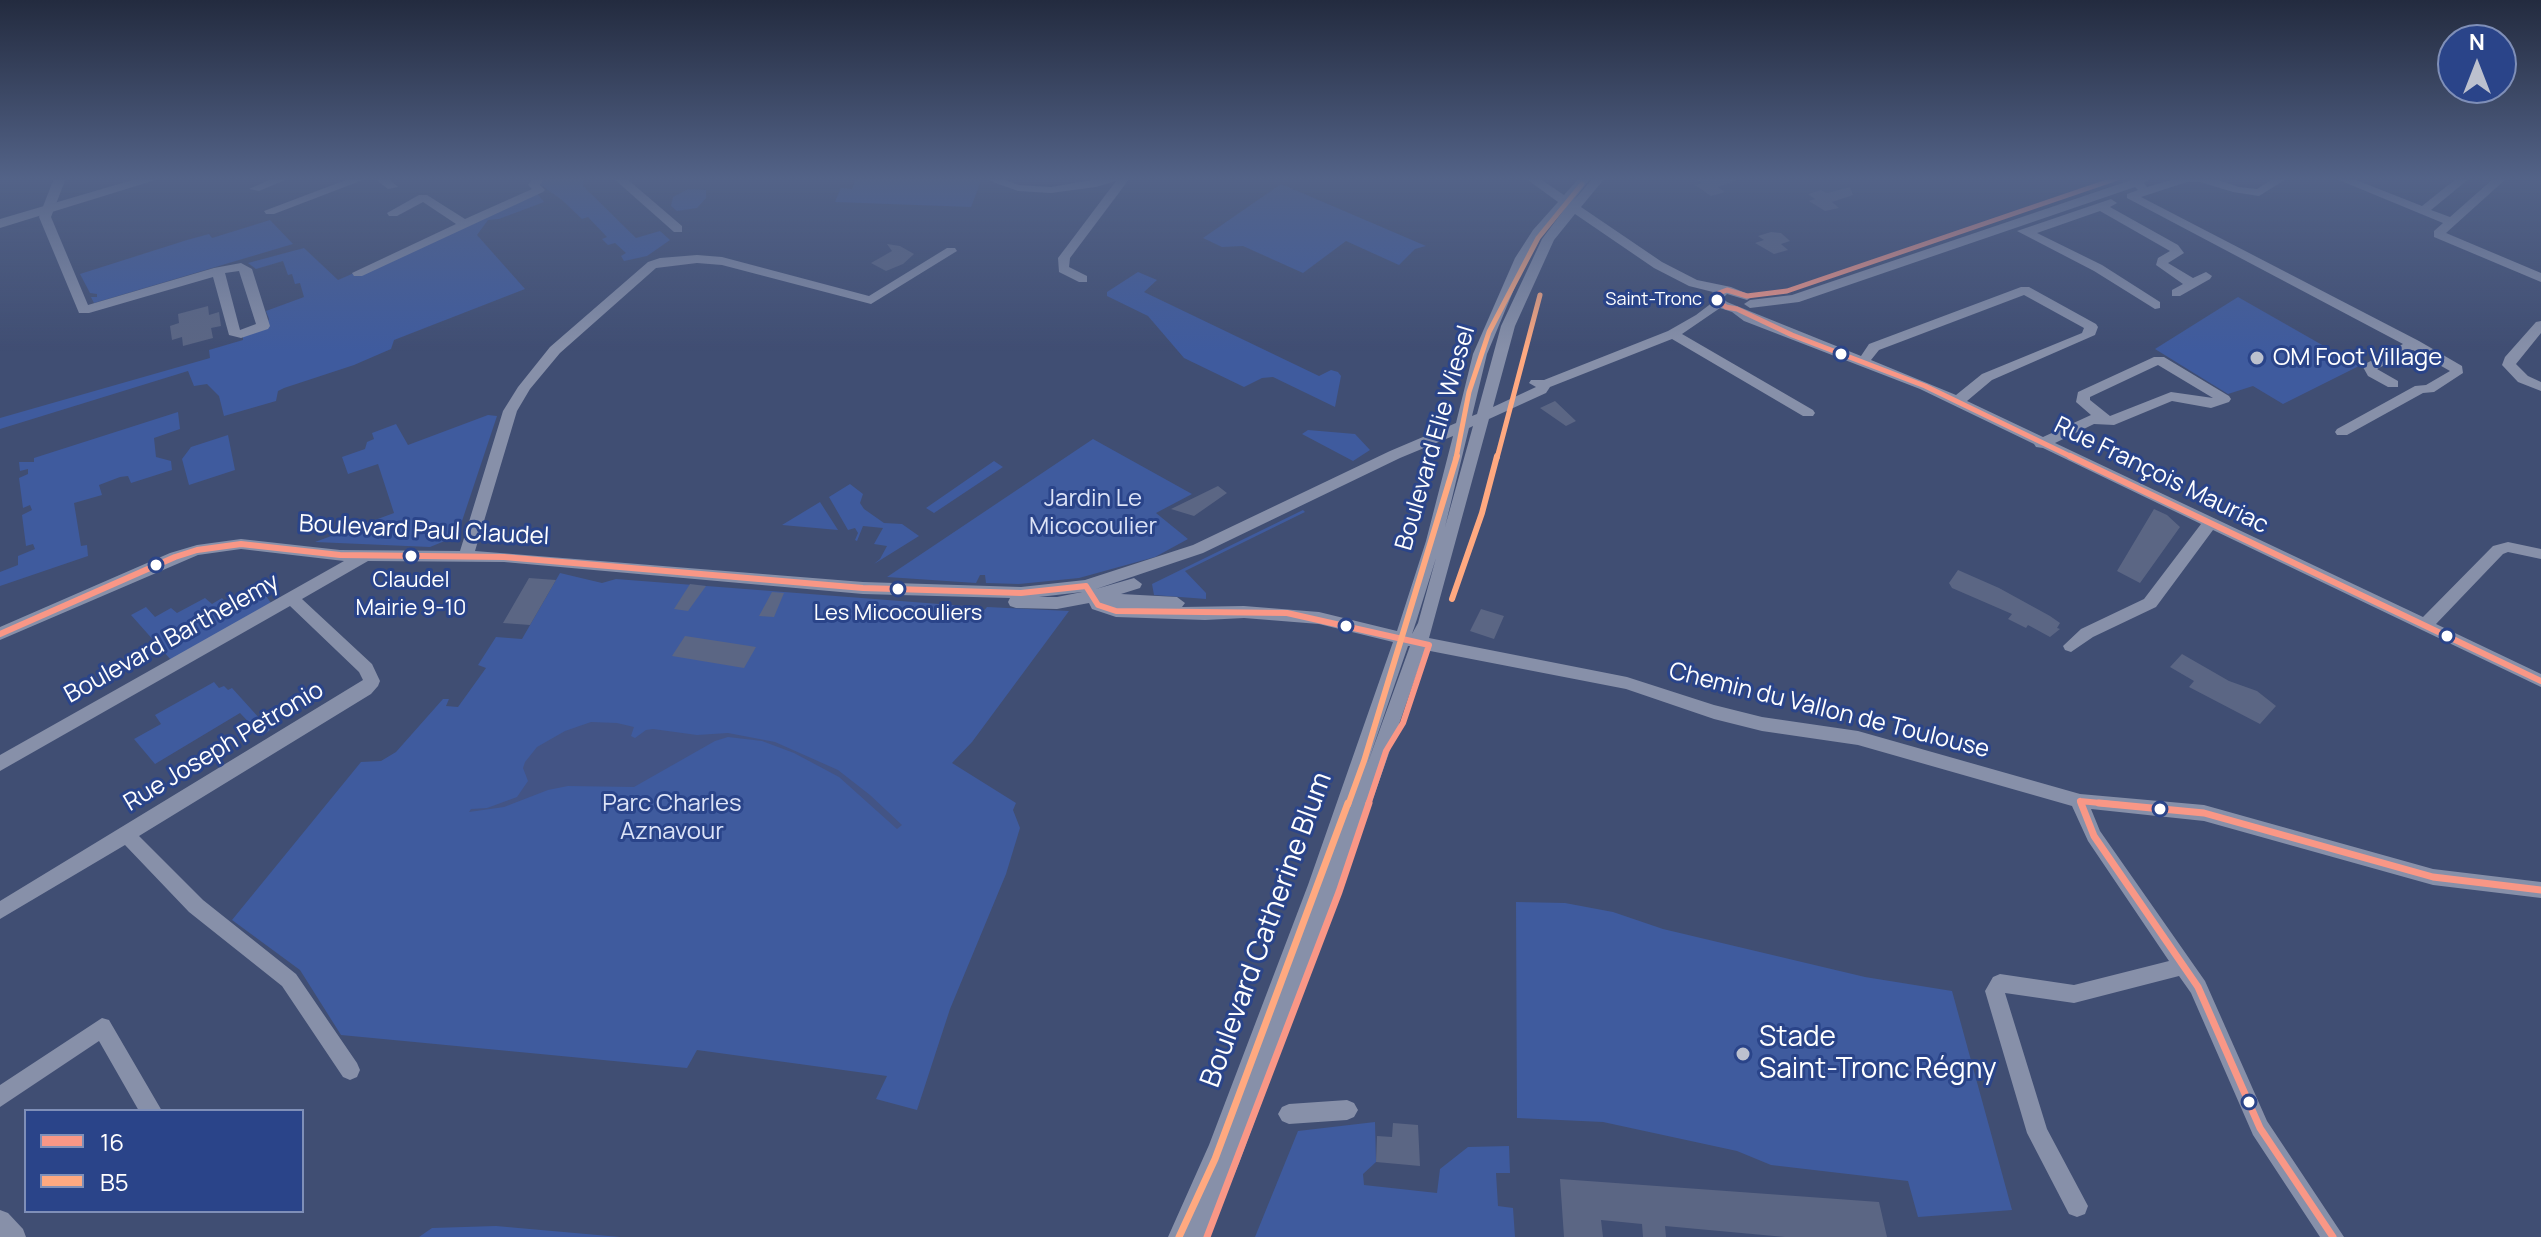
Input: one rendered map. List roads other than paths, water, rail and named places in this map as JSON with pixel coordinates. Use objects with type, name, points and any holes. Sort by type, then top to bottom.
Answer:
[{"type":"street","points":[[53,236],[84,310],[218,271],[233,267],[246,269],[263,326],[241,334],[234,332],[218,271]]},
{"type":"street","points":[[358,273],[439,236]]},
{"type":"street","points":[[1081,236],[1064,258],[1063,269],[1083,279]]},
{"type":"street","name":"Boulevard Elie Wiesel","points":[[1410,641],[1480,354],[1512,277],[1535,236]]},
{"type":"street","name":"Boulevard Elie Wiesel","points":[[1410,641],[1508,326],[1550,236]]},
{"type":"street","name":"Rue François Mauriac","points":[[1615,236],[1649,259],[1734,302],[1758,321],[1958,401],[2041,444],[2541,681]]},
{"type":"street","points":[[1930,247],[1961,236]]},
{"type":"street","points":[[1930,247],[1975,236]]},
{"type":"street","points":[[2033,236],[2098,268],[2155,305]]},
{"type":"street","points":[[2152,236],[2178,253],[2162,261],[2162,265],[2193,284]]},
{"type":"street","points":[[2207,236],[2452,364],[2456,373],[2342,432]]},
{"type":"street","points":[[2439,236],[2541,278]]},
{"type":"street","name":"Boulevard Paul Claudel","points":[[0,634],[153,566],[197,550],[241,544],[366,555],[466,556],[863,588],[899,596],[1057,603],[1089,592],[1135,583],[1174,565],[1198,549],[1407,451],[1463,420],[1673,334],[1734,302],[1794,299],[1930,247]]},
{"type":"street","points":[[466,556],[510,411],[525,387],[555,350],[652,265],[685,260],[722,261],[871,300],[951,251]]},
{"type":"street","points":[[2176,293],[2206,276]]},
{"type":"street","points":[[1864,361],[1874,347],[2025,290],[2091,327],[2088,335],[1987,377],[1958,401]]},
{"type":"street","points":[[2541,325],[2509,361],[2516,373],[2541,387]]},
{"type":"street","points":[[1673,334],[1808,413]]},
{"type":"street","points":[[2393,384],[2373,373],[2370,367],[2414,344]]},
{"type":"street","points":[[2041,444],[2092,419],[2109,422],[2171,396],[2211,404],[2224,399],[2159,360],[2083,395],[2083,402],[2109,422]]},
{"type":"street","points":[[2071,646],[2087,633],[2150,603],[2209,524]]},
{"type":"street","points":[[2424,626],[2498,550],[2508,547],[2541,554]]},
{"type":"street","name":"Boulevard Barthelemy","points":[[0,764],[366,555]]},
{"type":"street","name":"Chemin du Vallon de Toulouse","points":[[1089,592],[1098,605],[1116,611],[1305,615],[1410,641],[1627,683],[1714,712],[1762,724],[1858,738],[2080,801],[2204,813],[2433,877],[2541,890]]},
{"type":"street","name":"Rue Joseph Petronio","points":[[0,911],[352,697],[372,681],[366,668],[293,599]]},
{"type":"street","name":"Boulevard Catherine Blum","points":[[1179,1237],[1218,1148],[1410,641]]},
{"type":"street","name":"Boulevard Catherine Blum","points":[[1197,1237],[1332,890],[1410,641]]},
{"type":"street","points":[[2080,801],[2094,836],[2209,1007],[2260,1128],[2333,1237]]},
{"type":"street","points":[[127,835],[196,906],[289,980],[350,1070]]},
{"type":"street","points":[[2077,1206],[2038,1133],[1995,991],[2000,983],[2074,994],[2184,966]]},
{"type":"street","points":[[0,1097],[102,1027],[150,1109]]},
{"type":"street","points":[[1289,1114],[1347,1110]]},
{"type":"street","points":[[0,1221],[15,1237]]},
{"type":"place","name":"Saint-Tronc","points":[[1717,300]]},
{"type":"place","name":"OM Foot Village","points":[[2257,358]]},
{"type":"place","name":"Claudel Mairie 9-10","points":[[411,556]]},
{"type":"place","name":"Les Micocouliers","points":[[898,589]]},
{"type":"place","name":"Stade Saint-Tronc Régny","points":[[1743,1054]]},
{"type":"park label","name":"Jardin Le Micocoulier","points":[[1093,513]]},
{"type":"park label","name":"Parc Charles Aznavour","points":[[672,818]]}]
